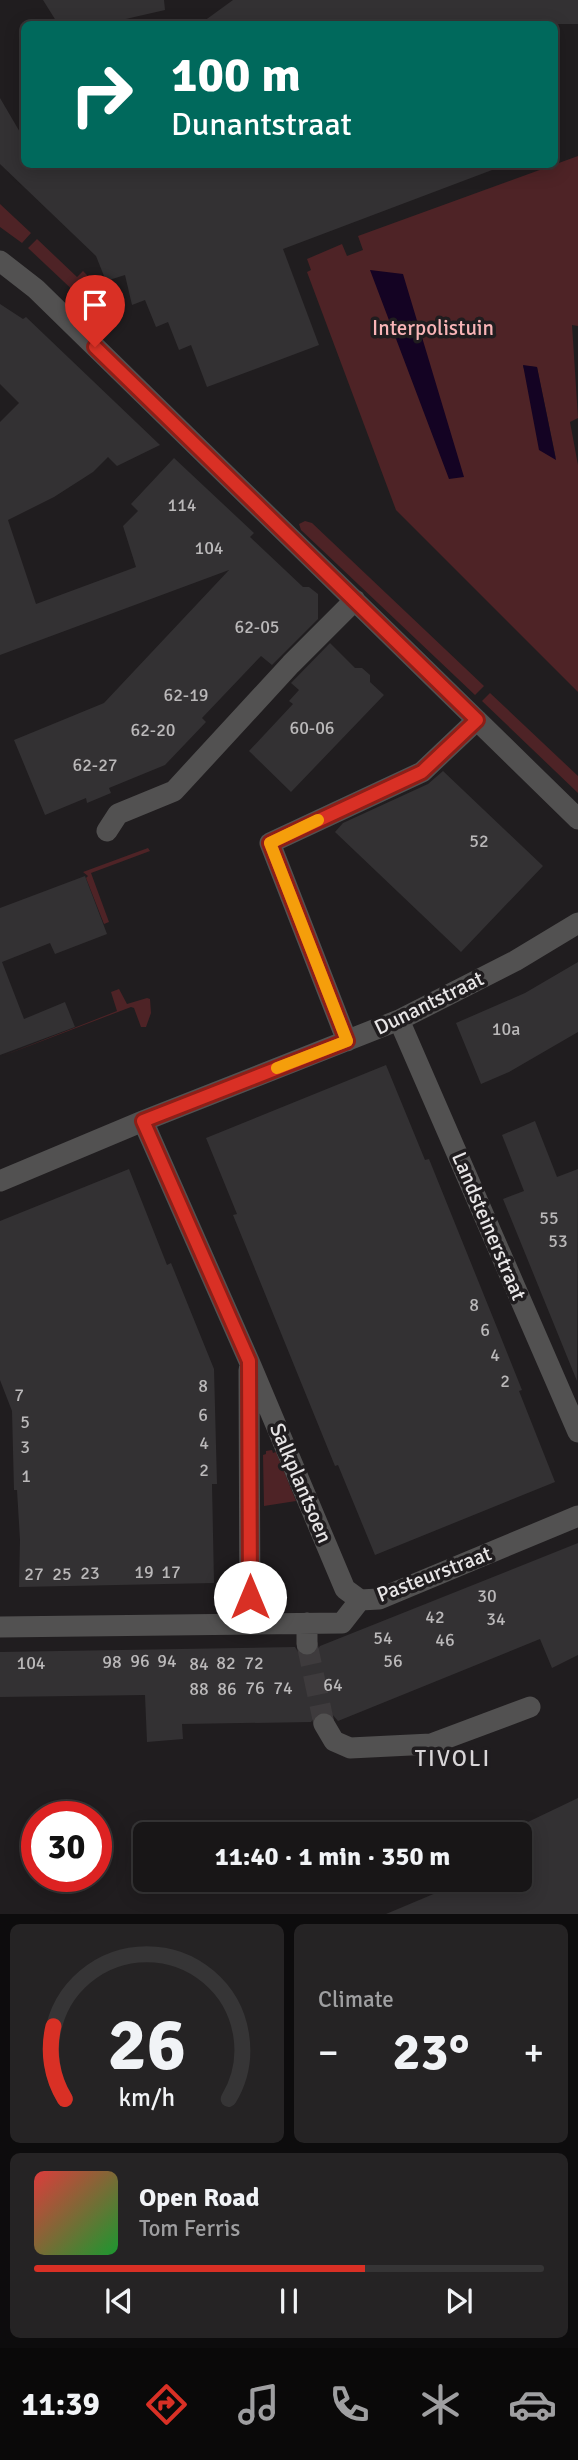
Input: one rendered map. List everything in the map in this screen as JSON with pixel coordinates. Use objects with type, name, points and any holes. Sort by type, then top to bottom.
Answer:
[{"type":"street","points":[[0,261],[36,289],[578,819]]},
{"type":"street","points":[[107,831],[118,814],[174,791],[291,664],[355,600]]},
{"type":"street","points":[[347,1041],[270,843],[422,772],[477,720]]},
{"type":"street","name":"Dunantstraat","points":[[0,1181],[143,1121],[399,1020],[515,961],[578,923]]},
{"type":"street","name":"Landsteinerstraat","points":[[399,1020],[578,1432]]},
{"type":"street","name":"Salkplantsoen","points":[[143,1121],[249,1361],[345,1589],[360,1600]]},
{"type":"street","name":"Salkplantsoen","points":[[249,1361],[250,1623]]},
{"type":"street","name":"Pasteurstraat","points":[[0,1627],[250,1623],[307,1633],[342,1623],[360,1600],[379,1599],[578,1516]]},
{"type":"street","points":[[324,1724],[334,1741],[350,1748],[431,1744],[530,1707]]},
{"type":"green space","name":"Interpolistuin","points":[[578,156],[578,326],[572,325],[578,418],[570,422],[578,465],[578,692],[396,510],[307,272],[311,270],[307,259],[342,244],[347,256],[363,250],[358,236],[545,168],[558,168],[558,163]],"holes":[[[523,366],[537,367],[556,459]]]},
{"type":"green space","points":[[0,204],[31,233],[22,243],[0,227]]},
{"type":"green space","points":[[37,239],[77,277],[83,271],[89,277],[89,284],[79,296],[28,248]]},
{"type":"green space","points":[[305,521],[312,523],[484,686],[475,695],[301,530],[299,524]]},
{"type":"green space","points":[[490,693],[578,776],[578,793],[482,701]]},
{"type":"green space","points":[[148,848],[150,851],[91,873],[109,922],[104,924],[86,878],[88,876],[83,872]]},
{"type":"green space","points":[[119,989],[127,1004],[150,999],[151,1013],[146,1027],[141,1027],[134,1008],[131,1007],[0,1057],[117,1011],[111,992]]},
{"type":"green space","points":[[272,1450],[273,1453],[276,1452],[296,1501],[264,1506],[263,1455]]},
{"type":"shaded area","points":[[370,270],[403,274],[464,477],[449,479]]},
{"type":"shaded area","points":[[523,365],[537,367],[556,460],[539,450]]},
{"type":"building","points":[[43,0],[164,0],[165,10],[117,21],[56,21]]},
{"type":"building","points":[[233,0],[578,0],[578,24],[558,24],[558,21],[204,21]]},
{"type":"building","points":[[0,98],[21,134],[21,168],[497,168],[283,249],[319,345],[207,387],[191,345],[179,350],[168,322],[156,327],[145,300],[132,305],[125,275],[106,281],[96,256],[0,164]]},
{"type":"building","points":[[0,304],[23,319],[26,317],[160,445],[117,466],[108,457],[93,472],[54,497],[8,520],[36,604],[136,567],[123,526],[138,511],[131,504],[174,458],[254,533],[250,537],[303,587],[309,587],[318,594],[318,619],[272,665],[261,656],[202,718],[206,722],[165,765],[109,788],[111,793],[87,803],[86,798],[45,815],[14,740],[104,703],[229,570],[0,655],[0,422],[19,403],[0,384]]},
{"type":"building","points":[[330,643],[355,668],[362,668],[370,675],[370,682],[384,695],[291,792],[249,751],[293,704],[289,701],[299,690],[291,683]]},
{"type":"building","points":[[443,771],[543,866],[461,952],[335,832],[343,823],[428,784]]},
{"type":"building","points":[[85,876],[107,934],[55,954],[50,943],[2,962],[24,1019],[65,1002],[75,1027],[0,1055],[0,908]]},
{"type":"building","points":[[578,962],[578,1032],[509,1072],[481,1084],[456,1023],[525,993]]},
{"type":"building","points":[[386,1065],[425,1160],[429,1159],[522,1390],[519,1391],[555,1482],[375,1555],[338,1465],[335,1466],[233,1215],[237,1214],[206,1138]]},
{"type":"building","points":[[535,1121],[557,1177],[578,1169],[577,1381],[503,1199],[524,1191],[502,1135]]},
{"type":"building","points":[[129,1169],[167,1265],[171,1263],[214,1369],[217,1484],[212,1484],[214,1583],[19,1587],[20,1540],[17,1490],[14,1490],[12,1411],[0,1380],[0,1221]]},
{"type":"building","points":[[578,1543],[578,1655],[552,1668],[540,1639],[338,1721],[331,1713],[323,1711],[317,1713],[311,1722],[182,1724],[183,1739],[147,1742],[145,1695],[0,1697],[0,1652],[295,1647],[300,1655],[308,1657],[314,1655],[320,1646]]},
{"type":"building","points":[[578,1798],[578,1914],[386,1914],[438,1892],[532,1892],[532,1822],[528,1822]]},
{"type":"tunnel","points":[[307,1644],[324,1724]]},
{"type":"slow traffic","points":[[277,1068],[347,1041],[270,843],[318,820]]},
{"type":"district","name":"TIVOLI","points":[[453,1758]]},
{"type":"route","points":[[95,347],[477,720],[422,772],[270,843],[347,1041],[143,1121],[249,1361],[250,1597]]}]
